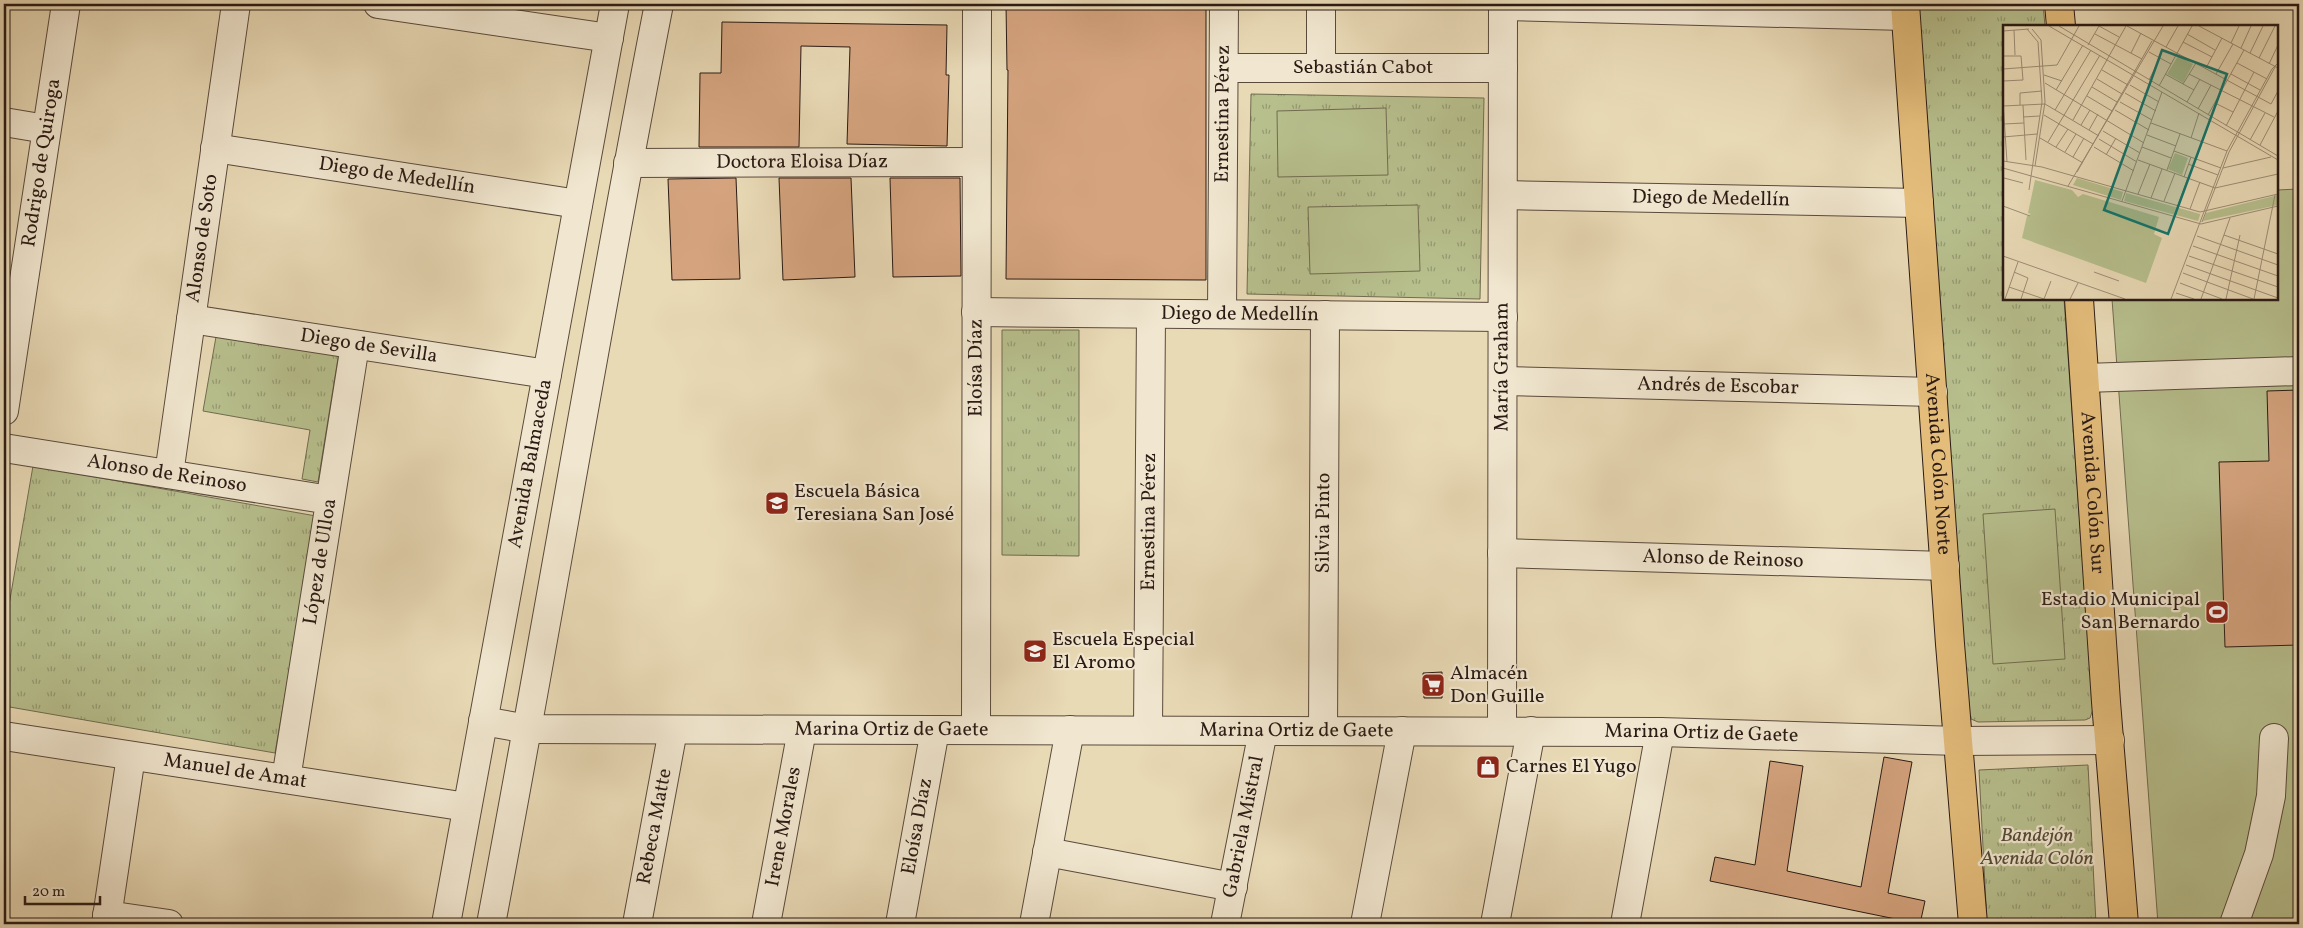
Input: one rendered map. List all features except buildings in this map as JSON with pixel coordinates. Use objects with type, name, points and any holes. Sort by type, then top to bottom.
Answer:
[{"type":"main road","points":[[2059,4],[2061,25]]},
{"type":"main road","name":"Avenida Colón Norte","points":[[1905,10],[1944,566],[1973,924]]},
{"type":"main road","name":"Avenida Colón Sur","points":[[2079,300],[2124,924]]},
{"type":"street","name":"Rodrigo de Quiroga","points":[[4,411],[13,292],[46,129],[66,4]]},
{"type":"street","name":"Alonso de Soto","points":[[169,474],[236,4]]},
{"type":"street","points":[[378,4],[425,7],[609,38]]},
{"type":"street","name":"Avenida Balmaceda","points":[[446,924],[615,4]]},
{"type":"street","points":[[490,924],[528,730],[628,163],[659,4]]},
{"type":"street","name":"Eloísa Díaz","points":[[976,4],[976,730]]},
{"type":"street","name":"Ernestina Pérez","points":[[1222,314],[1224,4]]},
{"type":"street","points":[[1321,4],[1321,68]]},
{"type":"street","points":[[1503,5],[1905,10]]},
{"type":"street","name":"María Graham","points":[[1502,731],[1503,5]]},
{"type":"street","name":"Sebastián Cabot","points":[[1224,68],[1503,68]]},
{"type":"street","points":[[4,122],[46,129]]},
{"type":"street","name":"Diego de Medellín","points":[[215,148],[578,204]]},
{"type":"street","name":"Doctora Eloisa Díaz","points":[[628,163],[976,162]]},
{"type":"street","name":"Diego de Medellín","points":[[1503,195],[1919,203]]},
{"type":"street","name":"Diego de Medellín","points":[[976,312],[1503,317]]},
{"type":"street","name":"Ernestina Pérez","points":[[1148,730],[1151,314]]},
{"type":"street","name":"Silvia Pinto","points":[[1323,731],[1325,315]]},
{"type":"street","name":"Diego de Sevilla","points":[[191,319],[547,374]]},
{"type":"street","name":"López de Ulloa","points":[[286,779],[355,344]]},
{"type":"street","points":[[2084,378],[2299,371]]},
{"type":"street","name":"Andrés de Escobar","points":[[1503,381],[1933,392]]},
{"type":"street","name":"Alonso de Reinoso","points":[[4,448],[330,500]]},
{"type":"street","name":"Alonso de Reinoso","points":[[1502,553],[1944,566]]},
{"type":"street","name":"Marina Ortiz de Gaete","points":[[483,721],[528,730],[1532,731],[1660,732],[1958,741],[2110,740]]},
{"type":"street","name":"Rebeca Matte","points":[[637,924],[673,730]]},
{"type":"street","name":"Irene Morales","points":[[766,924],[802,730]]},
{"type":"street","name":"Eloísa Díaz","points":[[900,924],[935,730]]},
{"type":"street","points":[[1034,924],[1070,730]]},
{"type":"street","name":"Gabriela Mistral","points":[[1226,924],[1262,731]]},
{"type":"street","points":[[1365,924],[1402,731]]},
{"type":"street","points":[[1495,924],[1532,731]]},
{"type":"street","points":[[1625,924],[1660,732]]},
{"type":"street","name":"Manuel de Amat","points":[[4,736],[467,807]]},
{"type":"street","points":[[2234,924],[2259,854],[2271,796],[2274,738]]},
{"type":"street","points":[[131,756],[107,920],[169,924]]},
{"type":"street","points":[[1048,852],[1232,887]]},
{"type":"green space","points":[[1917,4],[2043,4],[2045,25],[2003,25],[2003,300],[2064,300],[2093,709],[2090,718],[2085,720],[1978,722],[1971,719],[1967,712]]},
{"type":"green space","points":[[1251,94],[1484,98],[1480,299],[1247,294]]},
{"type":"green space","points":[[1386,108],[1388,175],[1278,177],[1277,111]]},
{"type":"green space","name":"Estadio Municipal San Bernardo","points":[[2299,189],[2299,924],[2158,924],[2112,300],[2278,300],[2278,190]]},
{"type":"green space","points":[[1418,205],[1420,271],[1310,274],[1308,207]]},
{"type":"green space","points":[[1002,330],[1079,330],[1079,556],[1002,555]]},
{"type":"green space","points":[[217,331],[339,352],[318,482],[302,479],[310,430],[203,411]]},
{"type":"green space","points":[[33,466],[316,516],[275,753],[4,706],[4,634]]},
{"type":"green space","points":[[2055,509],[2065,659],[1993,664],[1983,514]]},
{"type":"green space","name":"Bandejón Avenida Colón","points":[[2088,765],[2096,924],[1987,924],[1979,770]]},
{"type":"place","name":"Escuela Básica Teresiana San José","points":[[777,503]]},
{"type":"place","name":"Estadio Municipal San Bernardo","points":[[2217,612]]},
{"type":"place","name":"Escuela Especial El Aromo","points":[[1035,651]]},
{"type":"place","name":"Almacén Don Guille","points":[[1433,685]]},
{"type":"place","name":"Carnes El Yugo","points":[[1488,767]]}]
